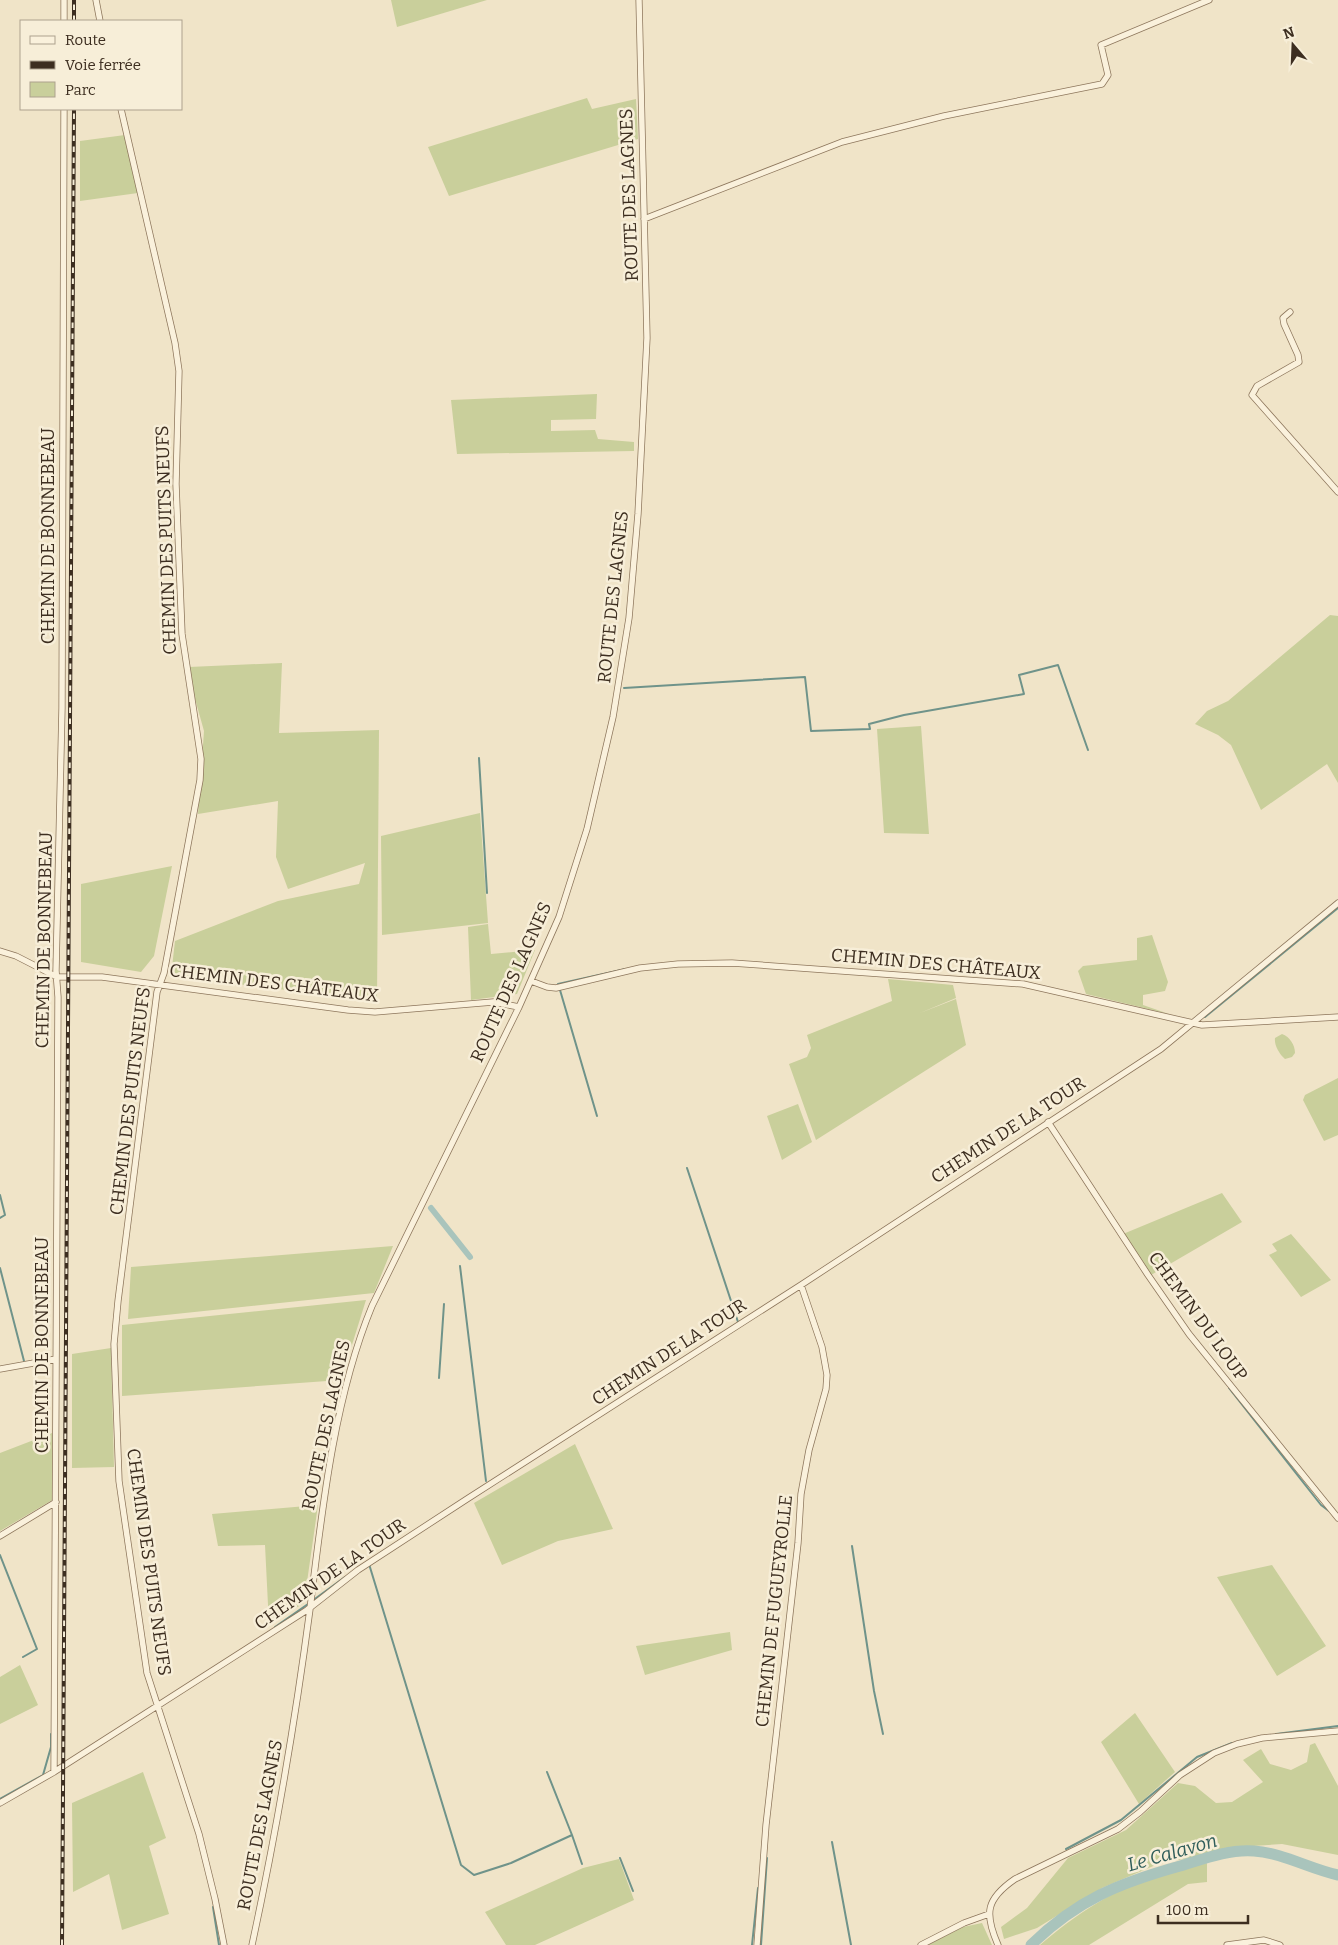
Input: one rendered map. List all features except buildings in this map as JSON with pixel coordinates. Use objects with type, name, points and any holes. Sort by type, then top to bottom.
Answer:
[{"type":"street","points":[[64,0],[64,20]]},
{"type":"street","points":[[96,0],[100,20]]},
{"type":"street","name":"ROUTE DES LAGNES","points":[[252,1945],[277,1829],[310,1608],[321,1515],[345,1392],[358,1340],[372,1306],[519,1007],[559,916],[587,828],[611,726],[626,637],[638,514],[646,365],[639,0]]},
{"type":"street","points":[[644,218],[842,142],[944,116],[1102,84],[1108,75],[1101,45],[1209,0]]},
{"type":"street","name":"CHEMIN DE BONNEBEAU","points":[[54,1772],[57,976],[62,708],[64,110]]},
{"type":"street","name":"CHEMIN DES PUITS NEUFS","points":[[121,110],[175,343],[178,371],[176,484],[182,634],[200,759],[200,780],[152,1027],[114,1344],[119,1481],[147,1672],[200,1834],[216,1899],[224,1945]]},
{"type":"street","points":[[1290,312],[1283,318],[1284,324],[1298,355],[1299,362],[1257,386],[1252,395],[1338,492]]},
{"type":"street","name":"CHEMIN DE LA TOUR","points":[[0,1803],[54,1772],[310,1608],[362,1568],[467,1498],[801,1285],[1161,1049],[1190,1023],[1338,903]]},
{"type":"street","name":"CHEMIN DES CHÂTEAUX","points":[[0,951],[16,956],[57,976],[102,977],[348,1010],[375,1012],[493,1002],[519,1007]]},
{"type":"street","name":"CHEMIN DES CHÂTEAUX","points":[[531,981],[556,988],[640,968],[678,964],[732,963],[1023,984],[1190,1023],[1232,1024],[1338,1017]]},
{"type":"street","name":"CHEMIN DU LOUP","points":[[1048,1122],[1189,1334],[1338,1518]]},
{"type":"street","name":"CHEMIN DE FUGUEYROLLE","points":[[757,1945],[767,1817],[798,1543],[801,1494],[826,1389],[822,1347],[801,1285]]},
{"type":"street","points":[[0,1369],[56,1359]]},
{"type":"street","points":[[0,1536],[56,1502]]},
{"type":"street","points":[[998,1945],[989,1914],[995,1896],[1007,1885],[1118,1829],[1140,1812],[1180,1775],[1214,1753],[1237,1744],[1262,1738],[1338,1731]]},
{"type":"street","points":[[921,1945],[964,1923],[989,1914]]},
{"type":"street","points":[[1226,1945],[1264,1940],[1280,1945]]},
{"type":"green space","points":[[391,0],[487,0],[397,27]]},
{"type":"green space","points":[[587,98],[592,109],[636,99],[638,139],[449,196],[428,147]]},
{"type":"green space","points":[[125,135],[138,193],[80,201],[80,141]]},
{"type":"green space","points":[[597,394],[596,419],[551,420],[551,431],[595,430],[598,439],[634,442],[634,451],[457,454],[451,400]]},
{"type":"green space","points":[[1330,615],[1338,616],[1338,783],[1327,764],[1261,810],[1231,745],[1218,735],[1195,724],[1207,711],[1228,701]]},
{"type":"green space","points":[[282,663],[279,733],[379,730],[377,1001],[171,976],[175,941],[278,901],[359,884],[365,863],[288,889],[276,857],[278,801],[198,814],[204,731],[192,688],[189,667]]},
{"type":"green space","points":[[921,726],[929,834],[884,833],[877,729]]},
{"type":"green space","points":[[480,813],[488,923],[382,935],[381,836]]},
{"type":"green space","points":[[172,866],[154,956],[141,972],[81,962],[81,884]]},
{"type":"green space","points":[[488,924],[491,954],[535,950],[517,994],[471,1000],[468,927]]},
{"type":"green space","points":[[1152,935],[1168,982],[1165,991],[1143,995],[1143,1005],[1169,1014],[1086,994],[1078,971],[1083,966],[1137,960],[1137,938]]},
{"type":"green space","points":[[888,979],[953,985],[956,998],[920,1013],[956,999],[966,1045],[816,1140],[789,1064],[807,1057],[811,1048],[807,1035],[892,1001]]},
{"type":"green space","points":[[1282,1034],[1290,1039],[1295,1050],[1292,1057],[1285,1059],[1275,1044],[1275,1038]]},
{"type":"green space","points":[[1338,1078],[1338,1135],[1324,1141],[1303,1100],[1305,1095]]},
{"type":"green space","points":[[798,1104],[812,1142],[782,1160],[767,1116]]},
{"type":"green space","points":[[1222,1193],[1242,1222],[1151,1275],[1123,1234]]},
{"type":"green space","points":[[1291,1234],[1331,1280],[1301,1297],[1269,1255],[1277,1251],[1272,1244]]},
{"type":"green space","points":[[393,1246],[374,1293],[128,1319],[131,1267]]},
{"type":"green space","points":[[366,1300],[341,1380],[122,1396],[122,1325]]},
{"type":"green space","points":[[111,1348],[114,1467],[72,1468],[72,1354]]},
{"type":"green space","points":[[52,1433],[54,1499],[0,1531],[0,1453]]},
{"type":"green space","points":[[575,1444],[613,1529],[558,1541],[502,1565],[474,1503]]},
{"type":"green space","points":[[318,1505],[304,1603],[269,1625],[265,1545],[218,1546],[212,1514]]},
{"type":"green space","points":[[1272,1565],[1326,1646],[1277,1676],[1217,1577]]},
{"type":"green space","points":[[730,1632],[732,1650],[645,1675],[636,1646]]},
{"type":"green space","points":[[20,1665],[38,1705],[0,1724],[0,1677]]},
{"type":"green space","points":[[1135,1713],[1175,1772],[1139,1804],[1101,1742]]},
{"type":"green space","points":[[1315,1743],[1338,1786],[1338,1855],[1282,1844],[1253,1846],[1158,1864],[1102,1888],[1037,1928],[1004,1939],[1001,1927],[1027,1908],[1068,1858],[1126,1830],[1178,1783],[1195,1786],[1216,1803],[1232,1802],[1263,1782],[1243,1760],[1261,1749],[1270,1764],[1291,1770],[1307,1762],[1310,1745]]},
{"type":"green space","points":[[143,1772],[166,1838],[149,1846],[169,1914],[122,1930],[109,1874],[73,1892],[72,1803]]},
{"type":"green space","points":[[619,1859],[634,1900],[535,1945],[506,1945],[485,1912],[583,1868]]},
{"type":"green space","points":[[1207,1863],[1207,1882],[1188,1884],[1089,1945],[1040,1945],[1081,1913],[1126,1887],[1164,1872]]},
{"type":"green space","points":[[982,1923],[992,1945],[928,1945],[963,1927]]},
{"type":"waterway","points":[[624,688],[805,677],[811,731],[870,729],[869,724],[904,715],[1024,694],[1019,675],[1058,665],[1088,750]]},
{"type":"waterway","points":[[479,758],[487,893]]},
{"type":"waterway","points":[[1205,1017],[1338,908]]},
{"type":"waterway","points":[[558,984],[626,969]]},
{"type":"waterway","points":[[560,990],[597,1116]]},
{"type":"waterway","points":[[687,1168],[738,1322]]},
{"type":"waterway","points":[[0,1195],[5,1215],[0,1218]]},
{"type":"waterway","points":[[431,1208],[470,1257]]},
{"type":"waterway","points":[[460,1266],[486,1481]]},
{"type":"waterway","points":[[0,1268],[24,1361]]},
{"type":"waterway","points":[[439,1378],[444,1304]]},
{"type":"waterway","points":[[1229,1388],[1321,1505],[1329,1511]]},
{"type":"waterway","points":[[852,1546],[874,1691],[883,1734]]},
{"type":"waterway","points":[[0,1555],[37,1649],[23,1657]]},
{"type":"waterway","points":[[369,1564],[461,1865],[474,1875],[511,1863],[572,1835],[582,1864]]},
{"type":"waterway","points":[[312,1601],[345,1577]]},
{"type":"waterway","points":[[275,1627],[308,1604]]},
{"type":"waterway","points":[[1276,1734],[1338,1726]]},
{"type":"waterway","points":[[0,1799],[43,1775],[51,1747],[51,1734]]},
{"type":"waterway","points":[[1066,1849],[1121,1820],[1197,1757],[1232,1743]]},
{"type":"waterway","points":[[547,1772],[572,1835]]},
{"type":"waterway","points":[[832,1842],[851,1945]]},
{"type":"waterway","name":"Le Calavon","points":[[1031,1945],[1065,1916],[1100,1895],[1137,1879],[1216,1855],[1245,1851],[1265,1852],[1338,1875]]},
{"type":"waterway","points":[[620,1858],[633,1891]]},
{"type":"waterway","points":[[761,1945],[767,1858]]},
{"type":"waterway","points":[[752,1945],[758,1888]]},
{"type":"waterway","points":[[213,1907],[219,1945]]},
{"type":"railway","points":[[74,0],[74,20]]},
{"type":"railway","points":[[62,1945],[74,110]]}]
